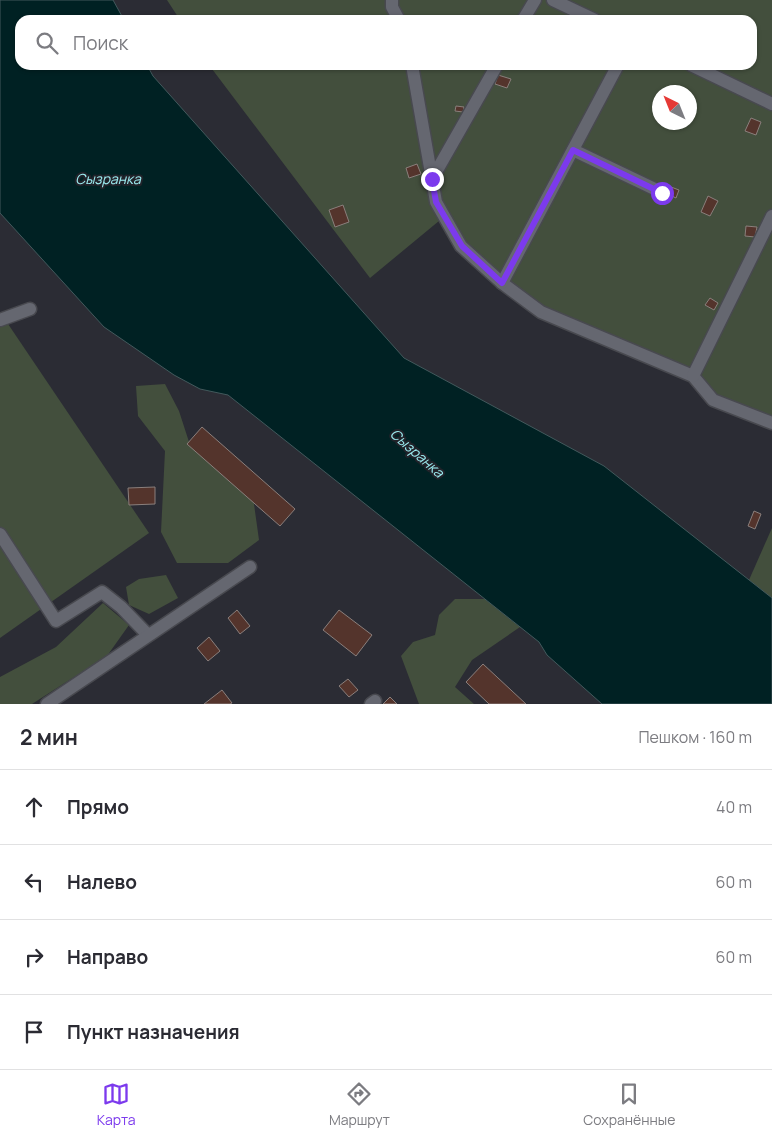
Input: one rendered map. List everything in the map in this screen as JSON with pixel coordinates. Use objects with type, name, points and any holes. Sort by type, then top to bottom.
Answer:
[{"type":"street","points":[[392,0],[392,7],[396,15]]},
{"type":"street","points":[[526,15],[535,0]]},
{"type":"street","points":[[553,0],[584,15]]},
{"type":"street","points":[[413,70],[436,202],[462,246],[502,283],[541,312],[693,376],[713,400],[772,423]]},
{"type":"street","points":[[432,179],[494,70]]},
{"type":"street","points":[[502,283],[615,70]]},
{"type":"street","points":[[701,70],[772,104]]},
{"type":"street","points":[[573,150],[662,193]]},
{"type":"street","points":[[693,376],[772,216]]},
{"type":"street","points":[[0,320],[30,309]]},
{"type":"street","points":[[0,534],[56,621],[102,592],[121,607],[148,636]]},
{"type":"street","points":[[47,704],[250,567]]},
{"type":"shaded area","points":[[167,0],[772,0],[772,423],[713,400],[693,376],[541,312],[462,246],[445,216],[370,278],[213,70],[757,70],[757,15],[177,15]]},
{"type":"shaded area","points":[[4,318],[149,533],[0,638],[0,320]]},
{"type":"shaded area","points":[[165,384],[179,411],[190,445],[253,497],[259,540],[228,563],[177,563],[161,532],[165,451],[138,416],[136,386]]},
{"type":"shaded area","points":[[772,528],[772,598],[749,580]]},
{"type":"shaded area","points":[[166,575],[178,598],[149,614],[129,605],[126,587],[139,579]]},
{"type":"shaded area","points":[[455,599],[485,599],[520,627],[472,660],[455,687],[474,704],[419,704],[401,656],[413,642],[435,635],[439,615]]},
{"type":"shaded area","points":[[103,603],[129,625],[107,656],[32,704],[0,704],[0,677],[56,647]]},
{"type":"water","name":"Сызранка","points":[[0,0],[113,0],[121,15],[15,15],[15,70],[150,70],[153,76],[404,358],[604,466],[772,598],[772,704],[602,704],[547,655],[539,642],[228,395],[200,389],[174,375],[104,327],[0,213]]},
{"type":"building","points":[[498,75],[511,79],[507,88],[495,84]]},
{"type":"building","points":[[456,106],[464,107],[463,112],[455,111]]},
{"type":"building","points":[[751,118],[761,122],[756,135],[745,131]]},
{"type":"building","points":[[417,164],[421,174],[409,178],[406,168]]},
{"type":"building","points":[[671,187],[679,190],[676,198],[668,194]]},
{"type":"building","points":[[708,196],[718,201],[710,216],[701,212]]},
{"type":"building","points":[[343,205],[349,222],[335,227],[329,210]]},
{"type":"building","points":[[746,226],[757,227],[755,237],[745,236]]},
{"type":"building","points":[[710,298],[718,303],[714,310],[705,305]]},
{"type":"building","points":[[202,427],[295,509],[280,526],[187,444]]},
{"type":"building","points":[[155,487],[155,504],[129,505],[128,488]]},
{"type":"building","points":[[754,511],[761,514],[755,529],[748,526]]},
{"type":"building","points":[[237,610],[250,626],[240,634],[228,618]]},
{"type":"building","points":[[339,610],[372,635],[356,656],[323,630]]},
{"type":"building","points":[[209,637],[220,651],[208,661],[197,648]]},
{"type":"building","points":[[483,664],[526,704],[489,704],[466,682]]},
{"type":"building","points":[[348,679],[358,690],[349,697],[339,686]]},
{"type":"building","points":[[222,690],[232,703],[204,704]]},
{"type":"building","points":[[390,697],[397,704],[383,704]]},
{"type":"route","points":[[432,179],[436,202],[462,246],[502,283],[573,150],[662,193]]}]
